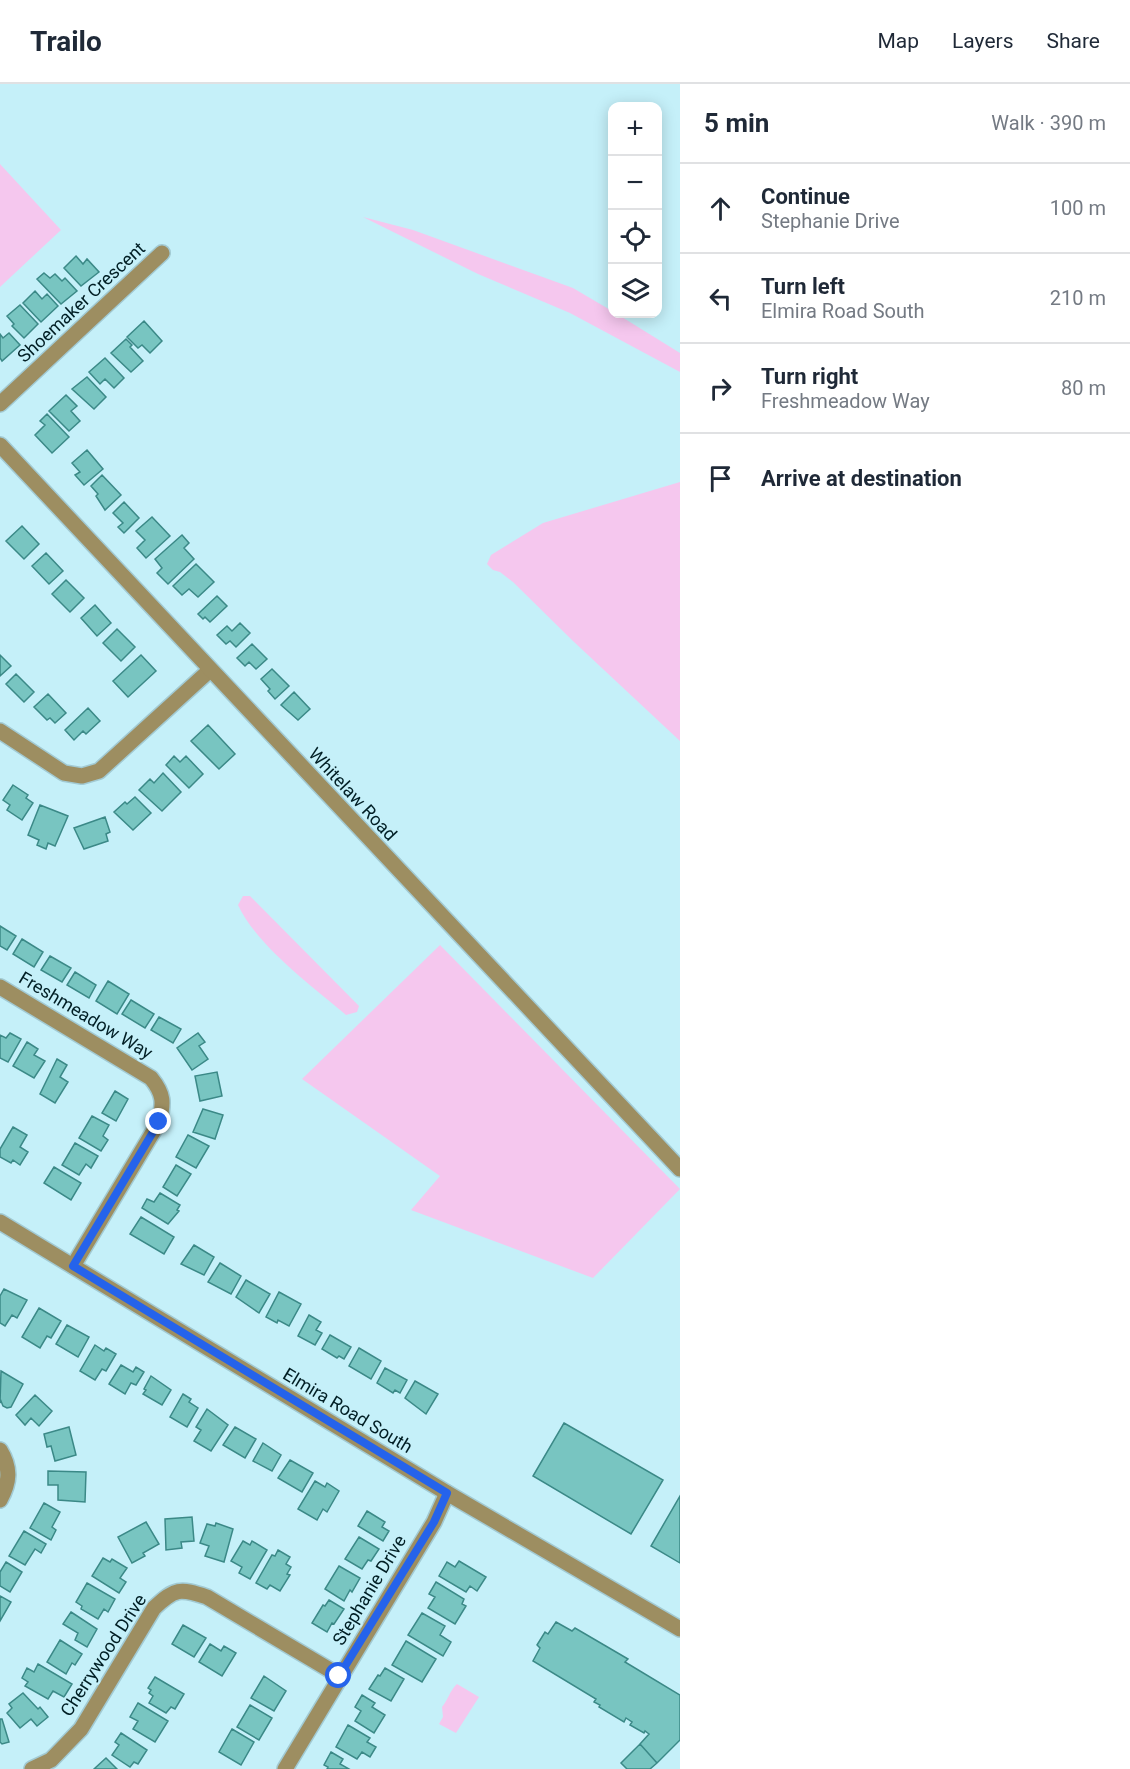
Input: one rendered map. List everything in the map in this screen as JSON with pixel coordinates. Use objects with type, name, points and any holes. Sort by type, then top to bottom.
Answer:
[{"type":"street","name":"Shoemaker Crescent","points":[[0,404],[162,253]]},
{"type":"street","name":"Whitelaw Road","points":[[0,445],[680,1169]]},
{"type":"street","points":[[0,730],[64,772],[82,776],[99,771],[210,670]]},
{"type":"street","name":"Freshmeadow Way","points":[[0,987],[151,1078],[160,1089],[163,1106],[159,1122],[73,1266]]},
{"type":"street","name":"Elmira Road South","points":[[0,1222],[447,1493],[680,1628]]},
{"type":"street","points":[[0,1450],[8,1464],[9,1477],[7,1488],[0,1500]]},
{"type":"street","name":"Stephanie Drive","points":[[285,1769],[434,1522],[447,1493]]},
{"type":"street","name":"Cherrywood Drive","points":[[32,1769],[51,1760],[81,1729],[153,1608],[169,1594],[187,1590],[207,1597],[339,1676]]},
{"type":"shaded area","points":[[0,164],[61,230],[0,287]]},
{"type":"shaded area","points":[[363,217],[413,230],[573,288],[608,309],[608,318],[623,318],[680,353],[680,372],[570,313],[478,274]]},
{"type":"shaded area","points":[[680,482],[680,741],[513,582],[487,564],[491,555],[543,523]]},
{"type":"shaded area","points":[[243,896],[250,896],[359,1006],[357,1012],[346,1015],[272,950],[258,935],[238,905]]},
{"type":"shaded area","points":[[440,945],[680,1189],[593,1278],[411,1210],[440,1176],[302,1079]]},
{"type":"shaded area","points":[[457,1684],[479,1697],[456,1733],[439,1724],[443,1717],[442,1707]]},
{"type":"building","points":[[76,256],[83,264],[87,259],[99,272],[81,286],[64,268]]},
{"type":"building","points":[[44,273],[50,278],[55,274],[62,281],[65,278],[77,291],[61,304],[37,279]]},
{"type":"building","points":[[35,291],[42,299],[47,294],[58,306],[41,322],[23,303]]},
{"type":"building","points":[[20,305],[38,324],[24,338],[12,326],[14,324],[7,316]]},
{"type":"building","points":[[144,321],[162,341],[150,353],[142,345],[138,348],[127,337]]},
{"type":"building","points":[[9,333],[20,345],[2,361],[0,334],[3,338]]},
{"type":"building","points":[[126,339],[143,361],[131,372],[111,353]]},
{"type":"building","points":[[105,358],[124,378],[114,388],[105,379],[100,384],[89,372]]},
{"type":"building","points":[[87,377],[106,397],[94,409],[72,389]]},
{"type":"building","points":[[66,395],[77,406],[71,411],[80,421],[69,431],[49,411]]},
{"type":"building","points":[[47,414],[69,437],[52,453],[35,435],[45,425],[40,421]]},
{"type":"building","points":[[87,450],[103,469],[84,485],[75,475],[80,472],[72,463]]},
{"type":"building","points":[[102,475],[121,495],[105,510],[96,496],[98,494],[91,486]]},
{"type":"building","points":[[124,502],[139,518],[124,533],[118,527],[123,523],[113,513]]},
{"type":"building","points":[[152,517],[170,536],[146,558],[137,548],[145,540],[136,531]]},
{"type":"building","points":[[22,526],[39,544],[24,559],[6,541]]},
{"type":"building","points":[[182,535],[189,543],[184,548],[194,559],[168,584],[157,573],[162,568],[155,559]]},
{"type":"building","points":[[46,553],[63,571],[49,584],[32,566]]},
{"type":"building","points":[[196,564],[214,582],[198,597],[189,589],[182,595],[173,586]]},
{"type":"building","points":[[66,580],[84,598],[70,612],[52,594]]},
{"type":"building","points":[[217,596],[227,606],[210,622],[205,617],[203,619],[198,614]]},
{"type":"building","points":[[95,605],[111,623],[97,636],[81,618]]},
{"type":"building","points":[[240,623],[250,633],[236,647],[230,641],[226,644],[217,635],[227,626],[232,631]]},
{"type":"building","points":[[117,629],[135,647],[121,661],[103,643]]},
{"type":"building","points":[[252,644],[267,659],[256,669],[249,662],[245,666],[237,658]]},
{"type":"building","points":[[0,655],[11,666],[0,676]]},
{"type":"building","points":[[141,655],[156,671],[128,697],[113,681]]},
{"type":"building","points":[[272,669],[289,686],[275,699],[261,679]]},
{"type":"building","points":[[16,674],[34,692],[24,702],[6,684]]},
{"type":"building","points":[[294,692],[310,709],[298,720],[281,705]]},
{"type":"building","points":[[48,694],[66,713],[55,723],[50,718],[47,720],[34,707]]},
{"type":"building","points":[[88,708],[100,721],[86,734],[83,731],[74,740],[65,730]]},
{"type":"building","points":[[208,725],[235,754],[219,769],[191,741]]},
{"type":"building","points":[[174,756],[180,762],[186,756],[203,774],[189,788],[166,765]]},
{"type":"building","points":[[163,773],[181,792],[162,811],[139,790],[150,779],[154,783]]},
{"type":"building","points":[[13,785],[28,795],[26,798],[33,803],[22,820],[7,810],[10,805],[3,800]]},
{"type":"building","points":[[135,797],[151,813],[133,830],[114,812]]},
{"type":"building","points":[[40,805],[68,816],[55,846],[48,843],[46,849],[37,845],[39,840],[28,835]]},
{"type":"building","points":[[105,817],[110,832],[106,834],[108,841],[84,849],[74,828]]},
{"type":"building","points":[[0,926],[16,936],[7,950],[0,946]]},
{"type":"building","points":[[22,939],[43,952],[34,967],[13,954]]},
{"type":"building","points":[[50,956],[71,968],[62,982],[41,970]]},
{"type":"building","points":[[75,972],[96,985],[89,998],[67,985]]},
{"type":"building","points":[[108,981],[129,994],[117,1014],[96,1001]]},
{"type":"building","points":[[131,1000],[154,1014],[145,1028],[122,1014]]},
{"type":"building","points":[[159,1017],[181,1029],[173,1043],[151,1030]]},
{"type":"building","points":[[10,1033],[21,1039],[8,1062],[0,1058],[0,1035],[6,1038]]},
{"type":"building","points":[[198,1033],[205,1042],[199,1046],[208,1059],[192,1070],[177,1048]]},
{"type":"building","points":[[27,1042],[38,1049],[34,1055],[45,1061],[34,1078],[13,1066]]},
{"type":"building","points":[[57,1059],[67,1065],[60,1077],[68,1082],[55,1103],[40,1094]]},
{"type":"building","points":[[217,1072],[222,1096],[200,1101],[195,1076]]},
{"type":"building","points":[[115,1091],[128,1099],[116,1121],[102,1113]]},
{"type":"building","points":[[203,1109],[223,1115],[215,1139],[193,1132]]},
{"type":"building","points":[[92,1116],[109,1125],[103,1136],[108,1140],[101,1151],[79,1138]]},
{"type":"building","points":[[13,1127],[27,1135],[20,1147],[28,1152],[20,1165],[13,1160],[11,1163],[0,1157],[0,1149]]},
{"type":"building","points":[[188,1135],[209,1146],[196,1168],[176,1157]]},
{"type":"building","points":[[75,1143],[98,1156],[91,1168],[86,1164],[79,1175],[62,1165]]},
{"type":"building","points":[[176,1165],[191,1174],[177,1196],[163,1187]]},
{"type":"building","points":[[54,1167],[81,1183],[71,1200],[44,1183]]},
{"type":"building","points":[[160,1193],[180,1205],[177,1210],[179,1211],[168,1224],[142,1208],[147,1199],[154,1202]]},
{"type":"building","points":[[141,1217],[174,1237],[164,1254],[130,1234]]},
{"type":"building","points":[[194,1245],[214,1257],[204,1275],[181,1264]]},
{"type":"building","points":[[220,1263],[241,1276],[231,1294],[208,1282]]},
{"type":"building","points":[[246,1280],[270,1294],[259,1313],[236,1297]]},
{"type":"building","points":[[4,1289],[27,1300],[17,1318],[12,1315],[5,1326],[0,1323],[0,1296]]},
{"type":"building","points":[[279,1292],[301,1304],[289,1326],[266,1317]]},
{"type":"building","points":[[39,1308],[61,1321],[51,1338],[47,1336],[40,1348],[22,1337]]},
{"type":"building","points":[[309,1315],[321,1322],[316,1330],[322,1333],[315,1345],[298,1336]]},
{"type":"building","points":[[67,1325],[89,1337],[78,1357],[56,1344]]},
{"type":"building","points":[[330,1335],[351,1347],[344,1359],[339,1356],[337,1358],[322,1349]]},
{"type":"building","points":[[95,1345],[104,1351],[106,1348],[116,1354],[106,1371],[102,1369],[95,1380],[80,1371]]},
{"type":"building","points":[[359,1348],[381,1361],[371,1379],[349,1366]]},
{"type":"building","points":[[121,1365],[133,1372],[136,1367],[144,1372],[136,1385],[131,1383],[125,1394],[109,1384]]},
{"type":"building","points":[[385,1368],[407,1380],[400,1393],[395,1390],[393,1393],[377,1383]]},
{"type":"building","points":[[1,1371],[23,1384],[11,1407],[7,1408],[1,1401],[0,1403]]},
{"type":"building","points":[[151,1376],[171,1390],[162,1405],[143,1394]]},
{"type":"building","points":[[415,1381],[438,1394],[426,1414],[405,1398]]},
{"type":"building","points":[[183,1394],[191,1399],[189,1402],[198,1408],[187,1427],[170,1417]]},
{"type":"building","points":[[35,1395],[52,1411],[39,1426],[31,1418],[25,1425],[16,1415]]},
{"type":"building","points":[[207,1409],[228,1425],[211,1451],[194,1441],[201,1430],[196,1427]]},
{"type":"building","points":[[564,1423],[663,1480],[631,1534],[533,1476]]},
{"type":"building","points":[[69,1427],[76,1455],[55,1461],[51,1446],[47,1447],[44,1434]]},
{"type":"building","points":[[235,1427],[256,1439],[245,1458],[223,1445]]},
{"type":"building","points":[[263,1443],[281,1455],[272,1471],[253,1461]]},
{"type":"building","points":[[290,1460],[313,1473],[302,1492],[278,1478]]},
{"type":"building","points":[[48,1471],[86,1472],[85,1502],[58,1500],[58,1485],[48,1485]]},
{"type":"building","points":[[315,1481],[325,1487],[327,1483],[339,1491],[327,1512],[323,1509],[317,1520],[298,1509]]},
{"type":"building","points":[[680,1496],[680,1563],[651,1546]]},
{"type":"building","points":[[44,1503],[60,1512],[52,1527],[56,1530],[51,1540],[30,1528]]},
{"type":"building","points":[[367,1511],[385,1522],[382,1527],[389,1531],[383,1541],[358,1526]]},
{"type":"building","points":[[192,1517],[194,1541],[181,1542],[182,1548],[166,1550],[165,1519]]},
{"type":"building","points":[[146,1522],[159,1544],[143,1553],[145,1556],[132,1563],[118,1537]]},
{"type":"building","points":[[216,1523],[233,1529],[224,1562],[205,1556],[209,1546],[200,1543],[207,1524],[215,1526]]},
{"type":"building","points":[[24,1531],[46,1544],[41,1553],[35,1549],[25,1565],[9,1556]]},
{"type":"building","points":[[359,1537],[379,1549],[362,1569],[345,1559]]},
{"type":"building","points":[[243,1541],[250,1545],[252,1541],[267,1550],[250,1579],[239,1573],[242,1567],[231,1561]]},
{"type":"building","points":[[278,1550],[290,1557],[286,1564],[291,1567],[287,1574],[290,1575],[280,1591],[270,1585],[267,1589],[256,1583],[272,1555],[275,1556]]},
{"type":"building","points":[[103,1558],[110,1562],[112,1559],[127,1568],[120,1578],[126,1582],[119,1593],[92,1576]]},
{"type":"building","points":[[459,1561],[486,1577],[477,1591],[470,1586],[466,1592],[439,1576],[447,1562],[455,1567]]},
{"type":"building","points":[[6,1562],[22,1572],[10,1592],[0,1586],[0,1572]]},
{"type":"building","points":[[339,1566],[360,1578],[344,1601],[325,1589]]},
{"type":"building","points":[[436,1582],[464,1599],[462,1604],[466,1606],[455,1624],[428,1608],[435,1597],[429,1594]]},
{"type":"building","points":[[87,1583],[115,1599],[108,1612],[104,1609],[98,1619],[81,1609],[82,1606],[76,1602]]},
{"type":"building","points":[[0,1596],[11,1602],[0,1621]]},
{"type":"building","points":[[329,1600],[344,1609],[327,1632],[312,1623],[323,1605],[325,1606]]},
{"type":"building","points":[[71,1612],[97,1629],[87,1647],[75,1640],[78,1633],[63,1624]]},
{"type":"building","points":[[422,1613],[445,1626],[440,1635],[451,1642],[443,1656],[408,1635]]},
{"type":"building","points":[[556,1622],[572,1631],[575,1628],[628,1659],[625,1662],[680,1695],[680,1740],[657,1763],[640,1744],[649,1734],[630,1725],[632,1722],[626,1718],[624,1722],[599,1707],[600,1705],[594,1702],[596,1699],[533,1661],[540,1648],[537,1645],[545,1632],[548,1634]]},
{"type":"building","points":[[183,1625],[206,1638],[194,1657],[172,1644]]},
{"type":"building","points":[[60,1640],[82,1654],[75,1665],[72,1663],[66,1674],[47,1662]]},
{"type":"building","points":[[406,1641],[436,1659],[422,1682],[392,1665]]},
{"type":"building","points":[[210,1644],[221,1651],[224,1646],[236,1653],[222,1676],[199,1662]]},
{"type":"building","points":[[38,1664],[72,1684],[64,1697],[53,1691],[48,1699],[25,1686],[28,1682],[22,1678],[27,1668],[34,1672]]},
{"type":"building","points":[[385,1668],[404,1679],[391,1701],[369,1689]]},
{"type":"building","points":[[264,1676],[286,1691],[274,1711],[251,1698]]},
{"type":"building","points":[[155,1677],[184,1694],[175,1709],[171,1707],[166,1713],[149,1703],[153,1696],[149,1693],[151,1690],[148,1688]]},
{"type":"building","points":[[23,1693],[48,1717],[37,1726],[31,1719],[20,1728],[7,1713],[12,1708],[9,1704]]},
{"type":"building","points":[[362,1695],[375,1703],[372,1707],[385,1715],[374,1733],[355,1721],[361,1711],[355,1707]]},
{"type":"building","points":[[138,1703],[168,1721],[155,1742],[133,1729],[138,1721],[130,1717]]},
{"type":"building","points":[[250,1705],[272,1718],[259,1740],[237,1727]]},
{"type":"building","points":[[0,1719],[2,1719],[9,1742],[2,1744],[0,1742]]},
{"type":"building","points":[[348,1725],[370,1738],[367,1742],[376,1747],[370,1757],[362,1752],[357,1759],[336,1747]]},
{"type":"building","points":[[232,1729],[254,1742],[241,1765],[219,1752]]},
{"type":"building","points":[[121,1733],[147,1750],[138,1764],[134,1762],[130,1767],[112,1755],[119,1745],[115,1742]]},
{"type":"building","points":[[640,1744],[657,1763],[650,1769],[627,1769],[621,1763]]},
{"type":"building","points":[[331,1752],[343,1759],[340,1764],[349,1769],[327,1769],[328,1767],[324,1765]]},
{"type":"building","points":[[106,1758],[117,1769],[94,1769]]},
{"type":"route","points":[[159,1122],[73,1266],[447,1493],[434,1522],[339,1676]]}]
